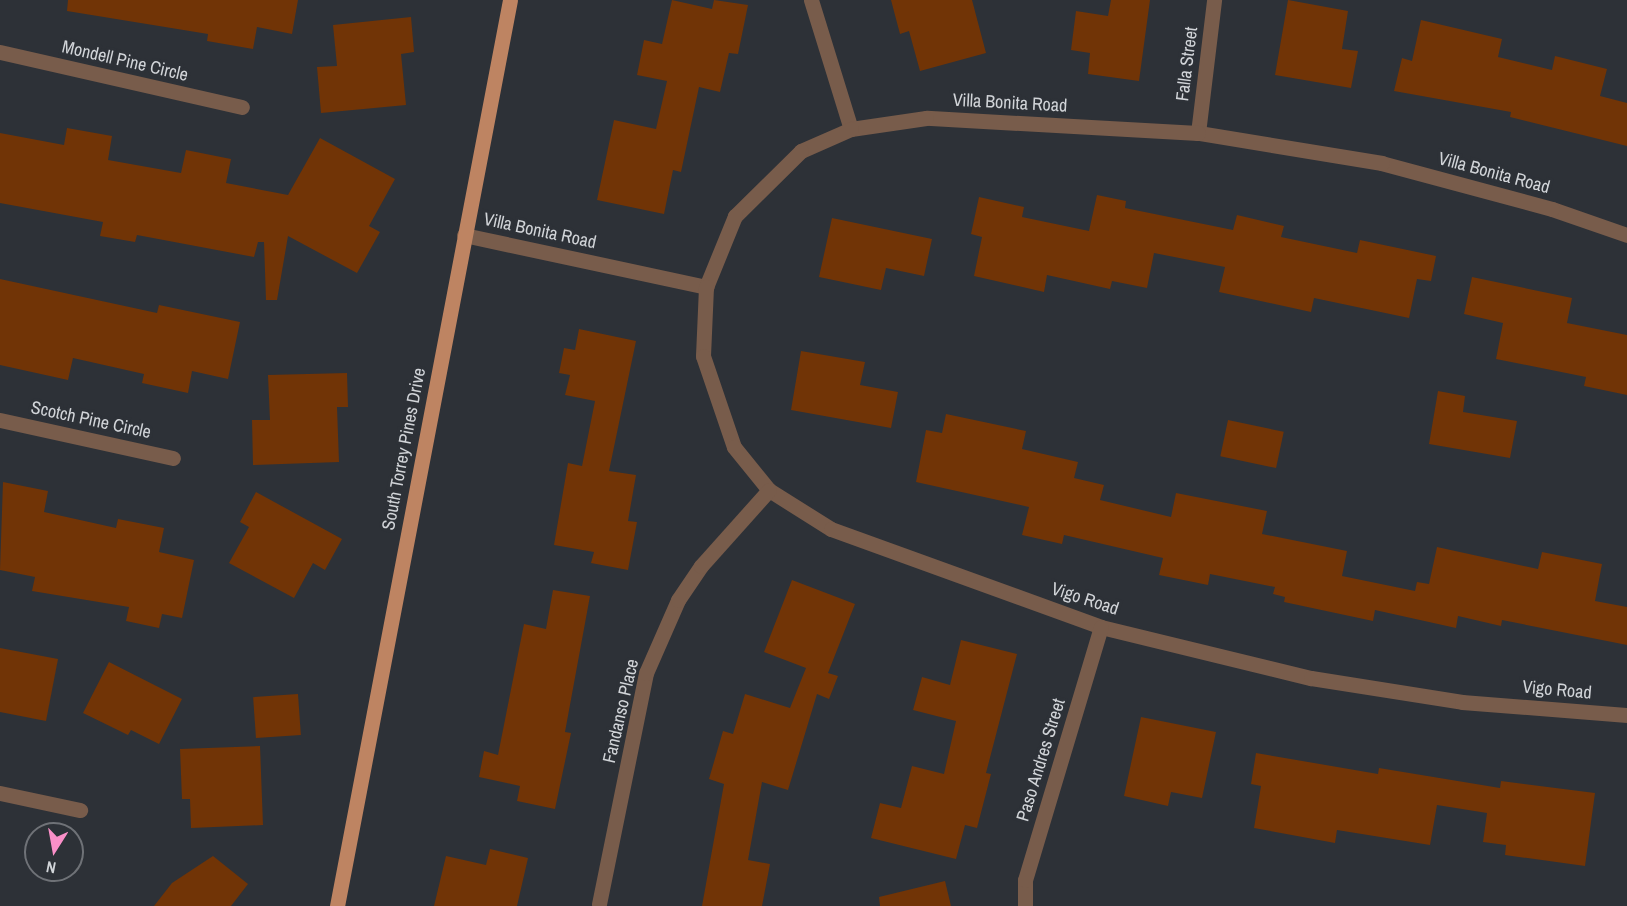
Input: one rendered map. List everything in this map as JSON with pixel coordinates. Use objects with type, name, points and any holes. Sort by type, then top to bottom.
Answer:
[{"type":"main road","name":"South Torrey Pines Drive","points":[[338,906],[510,0]]},
{"type":"street","points":[[812,0],[851,129]]},
{"type":"street","name":"Falla Street","points":[[1198,133],[1214,0]]},
{"type":"street","name":"Mondell Pine Circle","points":[[0,52],[242,107]]},
{"type":"street","name":"Villa Bonita Road","points":[[464,235],[706,287],[735,216],[801,151],[851,129],[926,118],[1198,133],[1382,163],[1552,209],[1627,235]]},
{"type":"street","name":"Vigo Road","points":[[706,287],[703,356],[734,447],[769,490],[831,530],[1101,627],[1311,678],[1462,702],[1627,715]]},
{"type":"street","name":"Scotch Pine Circle","points":[[0,420],[173,458]]},
{"type":"street","name":"Fandanso Place","points":[[599,904],[646,673],[678,600],[701,566],[769,490]]},
{"type":"street","name":"Paso Andres Street","points":[[1025,906],[1025,880],[1101,627]]},
{"type":"street","points":[[0,793],[80,810]]},
{"type":"building","points":[[68,0],[298,0],[292,34],[257,27],[253,49],[207,41],[208,34],[67,11]]},
{"type":"building","points":[[672,0],[712,9],[714,0],[748,5],[738,54],[729,53],[720,92],[699,87],[681,172],[673,170],[664,214],[597,200],[614,120],[656,129],[667,81],[637,75],[644,40],[662,44]]},
{"type":"building","points":[[891,0],[972,0],[986,53],[920,71],[909,31],[900,34]]},
{"type":"building","points":[[1111,0],[1150,0],[1139,81],[1088,74],[1090,53],[1071,50],[1076,11],[1108,16]]},
{"type":"building","points":[[1288,0],[1348,11],[1342,49],[1358,51],[1351,88],[1275,75]]},
{"type":"building","points":[[411,17],[414,52],[401,54],[406,105],[321,113],[317,67],[337,66],[333,25]]},
{"type":"building","points":[[1421,20],[1502,39],[1498,57],[1552,70],[1555,56],[1607,69],[1600,96],[1627,103],[1627,146],[1510,117],[1511,112],[1394,91],[1402,58],[1412,61]]},
{"type":"building","points":[[67,128],[112,136],[108,160],[181,173],[186,150],[231,159],[226,183],[288,195],[320,138],[395,179],[369,226],[380,232],[357,273],[288,236],[277,300],[266,300],[264,242],[258,242],[254,257],[137,235],[135,242],[100,236],[103,222],[0,203],[0,133],[64,145]]},
{"type":"building","points":[[1097,195],[1126,201],[1125,208],[1233,230],[1237,215],[1284,226],[1281,237],[1357,253],[1360,240],[1436,256],[1431,281],[1417,279],[1409,318],[1314,298],[1311,312],[1219,292],[1225,267],[1154,253],[1147,288],[1112,281],[1110,289],[1047,275],[1044,292],[974,276],[982,237],[971,234],[979,197],[1024,207],[1022,217],[1089,231]]},
{"type":"building","points":[[832,218],[932,239],[924,276],[886,268],[881,290],[819,277]]},
{"type":"building","points":[[1472,277],[1572,298],[1567,323],[1627,335],[1627,395],[1584,386],[1586,377],[1496,359],[1503,323],[1464,314]]},
{"type":"building","points":[[0,279],[157,313],[159,305],[240,322],[228,379],[192,371],[188,393],[142,383],[144,374],[73,358],[68,380],[0,365]]},
{"type":"building","points":[[579,329],[636,341],[609,471],[636,475],[628,521],[637,522],[628,570],[591,563],[594,552],[554,545],[568,463],[582,466],[595,401],[565,395],[570,375],[559,373],[564,348],[575,350]]},
{"type":"building","points":[[801,351],[865,362],[860,385],[898,392],[891,428],[791,410]]},
{"type":"building","points":[[347,373],[348,407],[337,407],[339,462],[253,465],[252,420],[270,420],[268,375]]},
{"type":"building","points":[[1438,391],[1465,396],[1463,412],[1517,421],[1510,458],[1429,444]]},
{"type":"building","points":[[946,414],[1026,431],[1022,449],[1078,462],[1074,478],[1104,485],[1100,500],[1171,517],[1176,493],[1267,511],[1262,534],[1347,551],[1342,576],[1415,591],[1417,582],[1429,584],[1437,547],[1538,569],[1542,552],[1602,564],[1595,601],[1627,607],[1627,645],[1502,620],[1501,626],[1458,616],[1456,628],[1375,610],[1373,621],[1284,602],[1285,597],[1273,594],[1275,587],[1210,574],[1208,585],[1159,575],[1163,558],[1064,535],[1062,544],[1022,535],[1029,507],[916,482],[926,430],[942,433]]},
{"type":"building","points":[[1228,420],[1284,432],[1276,468],[1220,456]]},
{"type":"building","points":[[3,482],[48,491],[44,512],[116,528],[118,519],[164,528],[159,552],[194,560],[182,618],[162,614],[159,628],[126,621],[129,607],[32,591],[35,577],[0,570]]},
{"type":"building","points":[[256,492],[342,539],[325,570],[313,563],[294,598],[229,563],[249,527],[240,522]]},
{"type":"building","points":[[792,580],[855,604],[828,673],[838,676],[829,699],[817,694],[788,790],[762,782],[748,860],[770,864],[762,906],[702,906],[724,784],[709,779],[723,731],[733,734],[745,694],[790,708],[806,668],[764,652]]},
{"type":"building","points":[[553,590],[590,596],[565,732],[571,733],[555,809],[517,801],[520,786],[479,777],[484,751],[498,755],[524,624],[546,629]]},
{"type":"building","points":[[961,640],[1017,654],[986,773],[991,774],[977,828],[965,825],[956,859],[871,838],[880,803],[901,808],[912,766],[944,774],[956,721],[913,710],[922,677],[950,685]]},
{"type":"building","points":[[0,648],[58,659],[46,721],[0,712]]},
{"type":"building","points":[[109,662],[182,699],[159,744],[131,730],[128,735],[83,713]]},
{"type":"building","points":[[298,694],[301,735],[256,738],[253,697]]},
{"type":"building","points":[[1141,717],[1216,732],[1202,798],[1171,792],[1168,806],[1124,796]]},
{"type":"building","points":[[260,746],[263,825],[191,828],[190,799],[182,799],[180,749]]},
{"type":"building","points":[[1256,753],[1378,774],[1379,768],[1500,788],[1501,781],[1595,793],[1585,866],[1505,855],[1506,845],[1483,842],[1487,813],[1437,805],[1430,845],[1337,830],[1335,843],[1254,828],[1261,786],[1251,784]]},
{"type":"building","points":[[490,849],[528,858],[517,906],[434,906],[446,856],[486,865]]},
{"type":"building","points":[[213,856],[248,884],[231,906],[154,906],[172,883]]},
{"type":"building","points":[[945,881],[951,906],[880,906],[879,897]]}]
